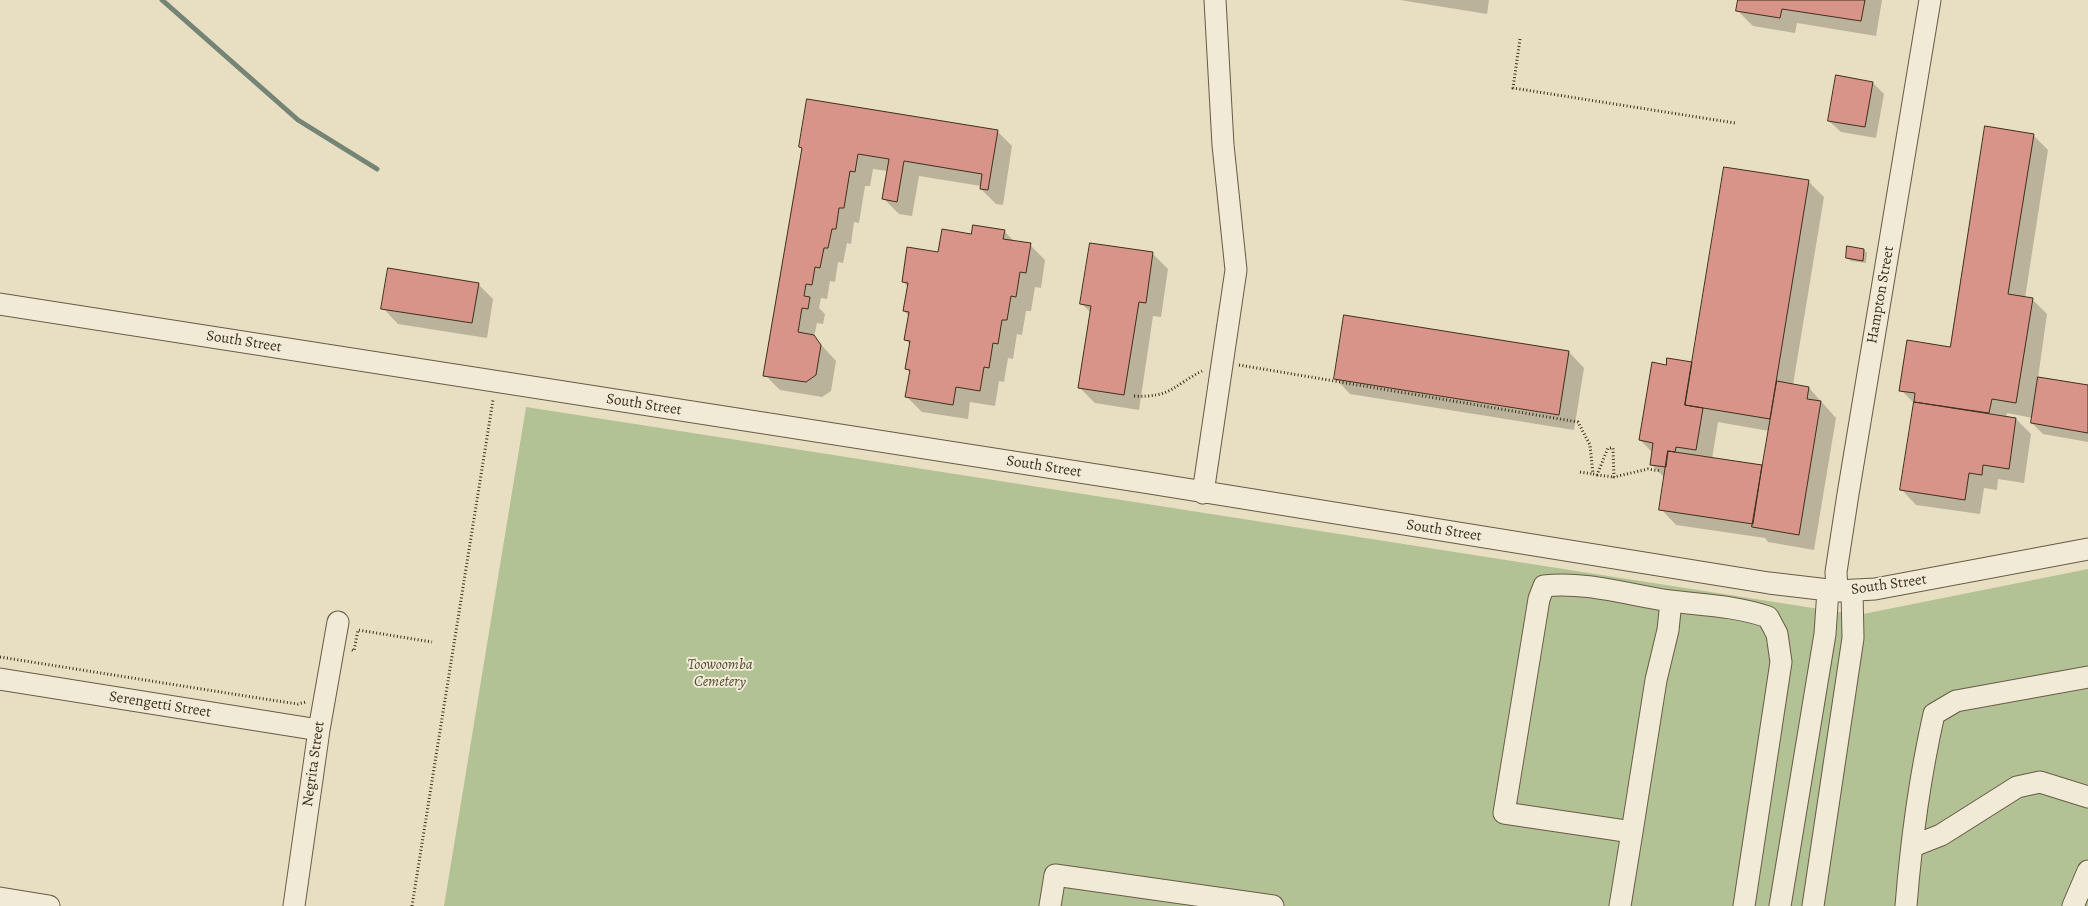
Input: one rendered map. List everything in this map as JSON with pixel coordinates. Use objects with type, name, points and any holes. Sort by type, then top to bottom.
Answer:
[{"type":"street","points":[[1203,492],[1236,270],[1223,144],[1215,0]]},
{"type":"street","name":"Hampton Street","points":[[1839,590],[1836,572],[1848,494],[1930,0]]},
{"type":"street","name":"South Street","points":[[0,304],[1203,492],[1770,583],[1839,590],[1875,589],[2088,549]]},
{"type":"street","points":[[1632,832],[1504,813],[1539,599],[1544,586],[1564,584],[1671,601],[1750,610],[1768,617],[1777,634],[1781,662],[1744,906]]},
{"type":"street","points":[[1780,906],[1825,634],[1839,590]]},
{"type":"street","points":[[1813,906],[1853,638],[1839,590]]},
{"type":"street","points":[[1620,906],[1656,680],[1668,630],[1671,601]]},
{"type":"street","name":"Negrita Street","points":[[294,906],[319,730],[338,622]]},
{"type":"street","points":[[1906,906],[1926,749],[1934,714],[1956,701],[2088,677]]},
{"type":"street","name":"Serengetti Street","points":[[0,679],[319,730]]},
{"type":"street","points":[[1913,846],[1941,835],[2017,787],[2040,782],[2088,797]]},
{"type":"street","points":[[2073,906],[2088,871]]},
{"type":"street","points":[[1050,906],[1055,875],[1272,906]]},
{"type":"street","points":[[0,898],[49,906]]},
{"type":"path","points":[[1520,39],[1513,88],[1735,123]]},
{"type":"path","points":[[1134,396],[1146,397],[1172,391],[1199,372],[1223,363],[1578,422],[1590,445],[1595,474]]},
{"type":"path","points":[[412,906],[496,382]]},
{"type":"path","points":[[1595,474],[1608,448],[1613,448],[1614,477]]},
{"type":"path","points":[[1580,472],[1614,477],[1648,469],[1660,471]]},
{"type":"path","points":[[333,648],[354,651],[358,630],[432,642]]},
{"type":"green space","name":"Toowoomba Cemetery","points":[[526,407],[1858,615],[2088,569],[2088,906],[444,906]]},
{"type":"building","points":[[1738,0],[1865,0],[1861,21],[1782,9],[1780,18],[1736,11]]},
{"type":"building","points":[[1836,75],[1873,82],[1865,127],[1828,121]]},
{"type":"building","points":[[807,99],[998,130],[988,190],[980,189],[982,174],[904,161],[897,202],[882,199],[889,159],[858,154],[855,172],[850,171],[844,208],[839,208],[836,229],[832,229],[828,248],[824,248],[820,268],[815,267],[812,285],[806,284],[804,296],[810,297],[808,309],[802,308],[798,332],[814,335],[821,345],[816,375],[806,382],[763,376],[802,148],[799,147]]},
{"type":"building","points":[[1985,126],[2034,134],[2008,294],[2033,298],[2016,403],[1992,399],[1989,413],[1914,402],[1915,393],[1899,391],[1907,340],[1950,347]]},
{"type":"building","points":[[1724,167],[1809,180],[1770,419],[1685,405]]},
{"type":"building","points":[[973,225],[1005,230],[1003,239],[1031,243],[1026,273],[1020,272],[1016,297],[1011,296],[1007,320],[1002,320],[998,344],[993,343],[989,368],[984,367],[980,391],[956,387],[953,405],[905,397],[910,370],[905,369],[910,341],[904,340],[909,312],[903,311],[908,283],[902,282],[907,247],[938,252],[942,229],[971,234]]},
{"type":"building","points":[[1090,243],[1153,252],[1146,303],[1139,302],[1124,395],[1078,388],[1091,306],[1080,304]]},
{"type":"building","points":[[1847,246],[1864,249],[1863,261],[1846,258]]},
{"type":"building","points":[[388,268],[479,283],[472,323],[381,309]]},
{"type":"building","points":[[1344,315],[1569,351],[1559,415],[1334,379]]},
{"type":"building","points":[[1667,358],[1692,362],[1685,405],[1703,408],[1696,450],[1676,447],[1675,452],[1668,451],[1666,467],[1650,465],[1653,443],[1639,440],[1652,362],[1666,365]]},
{"type":"building","points":[[2038,377],[2088,385],[2088,433],[2031,423]]},
{"type":"building","points":[[1777,381],[1809,387],[1807,399],[1821,401],[1799,535],[1752,527]]},
{"type":"building","points":[[1914,402],[2016,418],[2009,469],[1983,465],[1982,475],[1969,473],[1965,500],[1900,490]]},
{"type":"building","points":[[1668,451],[1762,465],[1753,524],[1659,510]]},
{"type":"waterway","points":[[162,0],[298,120],[377,169]]}]
